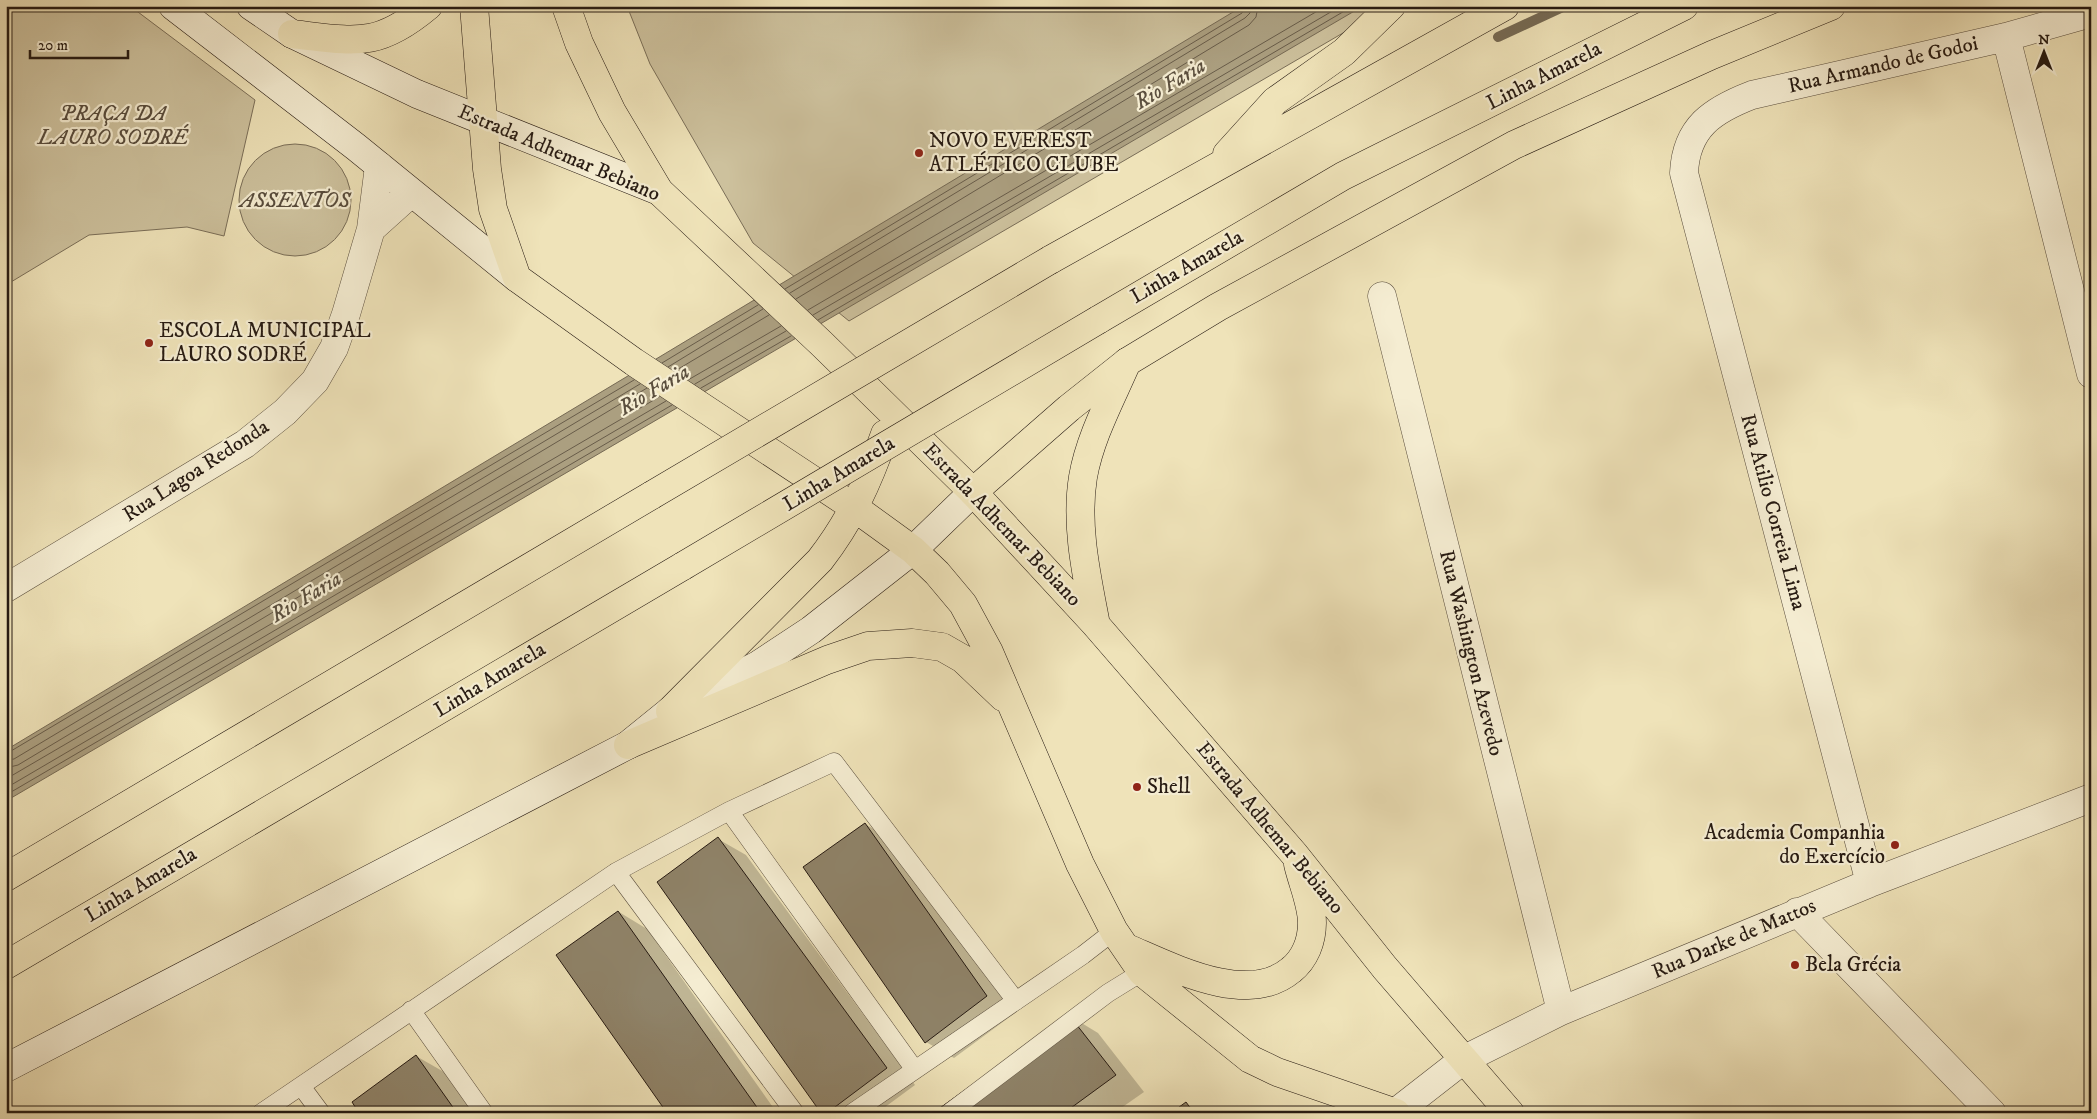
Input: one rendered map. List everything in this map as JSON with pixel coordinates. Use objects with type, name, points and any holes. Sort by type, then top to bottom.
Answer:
[{"type":"main road","points":[[292,34],[354,41],[381,36],[409,22],[428,6]]},
{"type":"main road","points":[[474,6],[493,209],[517,278],[634,362],[855,508],[913,550],[963,604],[989,652],[1080,864],[1120,939],[1142,972],[1250,1059],[1276,1072],[1395,1113]]},
{"type":"main road","points":[[566,6],[579,43],[612,112],[659,191]]},
{"type":"main road","points":[[1210,172],[1275,101],[1344,52],[1391,6]]},
{"type":"main road","points":[[6,876],[1050,260],[1505,6]]},
{"type":"main road","name":"Linha Amarela","points":[[6,965],[1343,176],[1684,6]]},
{"type":"main road","points":[[973,492],[1070,408],[1127,362],[1218,307],[1514,145],[1712,56],[1831,6]]},
{"type":"main road","name":"Estrada Adhemar Bebiano","points":[[659,191],[822,344],[973,492],[1096,625],[1296,855],[1384,968],[1510,1113]]},
{"type":"main road","points":[[1096,625],[1084,564],[1080,507],[1083,476],[1095,436],[1127,362]]},
{"type":"main road","points":[[670,711],[820,560],[838,536],[855,508],[872,470],[892,412]]},
{"type":"main road","points":[[628,745],[826,660],[868,646],[912,643],[942,648],[963,659],[1012,706]]},
{"type":"main road","points":[[1120,939],[1196,977],[1234,984],[1264,985],[1282,978],[1299,963],[1311,939],[1312,921],[1296,855]]},
{"type":"street","points":[[173,6],[206,30],[517,278]]},
{"type":"street","name":"Estrada Adhemar Bebiano","points":[[251,6],[292,34],[417,94],[484,119],[659,191]]},
{"type":"street","name":"Rua Armando de Godoi","points":[[1690,141],[1706,119],[1724,106],[1752,95],[2006,37],[2091,13]]},
{"type":"street","points":[[2006,37],[2091,374]]},
{"type":"street","name":"Rua Atilio Correia Lima","points":[[1690,141],[1685,159],[1684,173],[1870,883]]},
{"type":"street","name":"Rua Lagoa Redonda","points":[[6,588],[245,444],[285,412],[315,381],[334,348],[371,229],[378,166]]},
{"type":"street","points":[[371,229],[411,193]]},
{"type":"street","name":"Rua Washington Azevedo","points":[[1382,296],[1561,1011]]},
{"type":"street","points":[[6,1068],[628,745],[670,711],[758,665],[811,630],[913,550],[973,492]]},
{"type":"street","name":"Rua Darke de Mattos","points":[[1395,1113],[1463,1060],[1561,1011],[1797,912],[2091,798]]},
{"type":"street","points":[[1797,912],[1992,1113]]},
{"type":"lane","points":[[261,1113],[616,872],[729,811],[834,762],[1016,1001]]},
{"type":"lane","points":[[729,811],[915,1070]]},
{"type":"lane","points":[[616,872],[795,1113]]},
{"type":"lane","points":[[852,1113],[1016,1001],[1120,939]]},
{"type":"lane","points":[[949,1113],[1108,993],[1142,972]]},
{"type":"lane","points":[[411,1010],[484,1113]]},
{"type":"lane","points":[[301,1086],[321,1113]]},
{"type":"green space","name":"PRAÇA DA LAURO SODRÉ","points":[[6,6],[130,6],[255,100],[224,236],[187,227],[89,235],[6,285]]},
{"type":"green space","name":"NOVO EVEREST ATLÉTICO CLUBE","points":[[627,6],[1372,6],[1367,19],[849,321],[753,243],[650,64]]},
{"type":"green space","name":"ASSENTOS","points":[[295,144],[317,148],[335,160],[347,178],[351,200],[347,222],[335,240],[317,252],[295,256],[273,252],[255,240],[243,222],[239,200],[243,178],[255,160],[273,148]]},
{"type":"water","name":"Rio Faria","points":[[1243,6],[1363,6],[6,801],[6,750]]},
{"type":"building","points":[[865,823],[987,996],[925,1043],[803,867]]},
{"type":"building","points":[[718,837],[887,1068],[827,1113],[821,1113],[657,882]]},
{"type":"building","points":[[618,911],[761,1113],[667,1113],[556,955]]},
{"type":"building","points":[[1069,1015],[1116,1075],[1064,1113],[933,1113]]},
{"type":"building","points":[[416,1055],[457,1113],[359,1113],[352,1102]]},
{"type":"building","points":[[1186,1102],[1194,1113],[1171,1113]]},
{"type":"waterway","points":[[1498,37],[1565,6]]},
{"type":"place","name":"NOVO EVEREST ATLÉTICO CLUBE","points":[[919,153]]},
{"type":"place","name":"ESCOLA MUNICIPAL LAURO SODRÉ","points":[[149,343]]},
{"type":"place","name":"Shell","points":[[1137,787]]},
{"type":"place","name":"Academia Companhia do Exercício","points":[[1895,845]]},
{"type":"place","name":"Bela Grécia","points":[[1795,965]]}]
